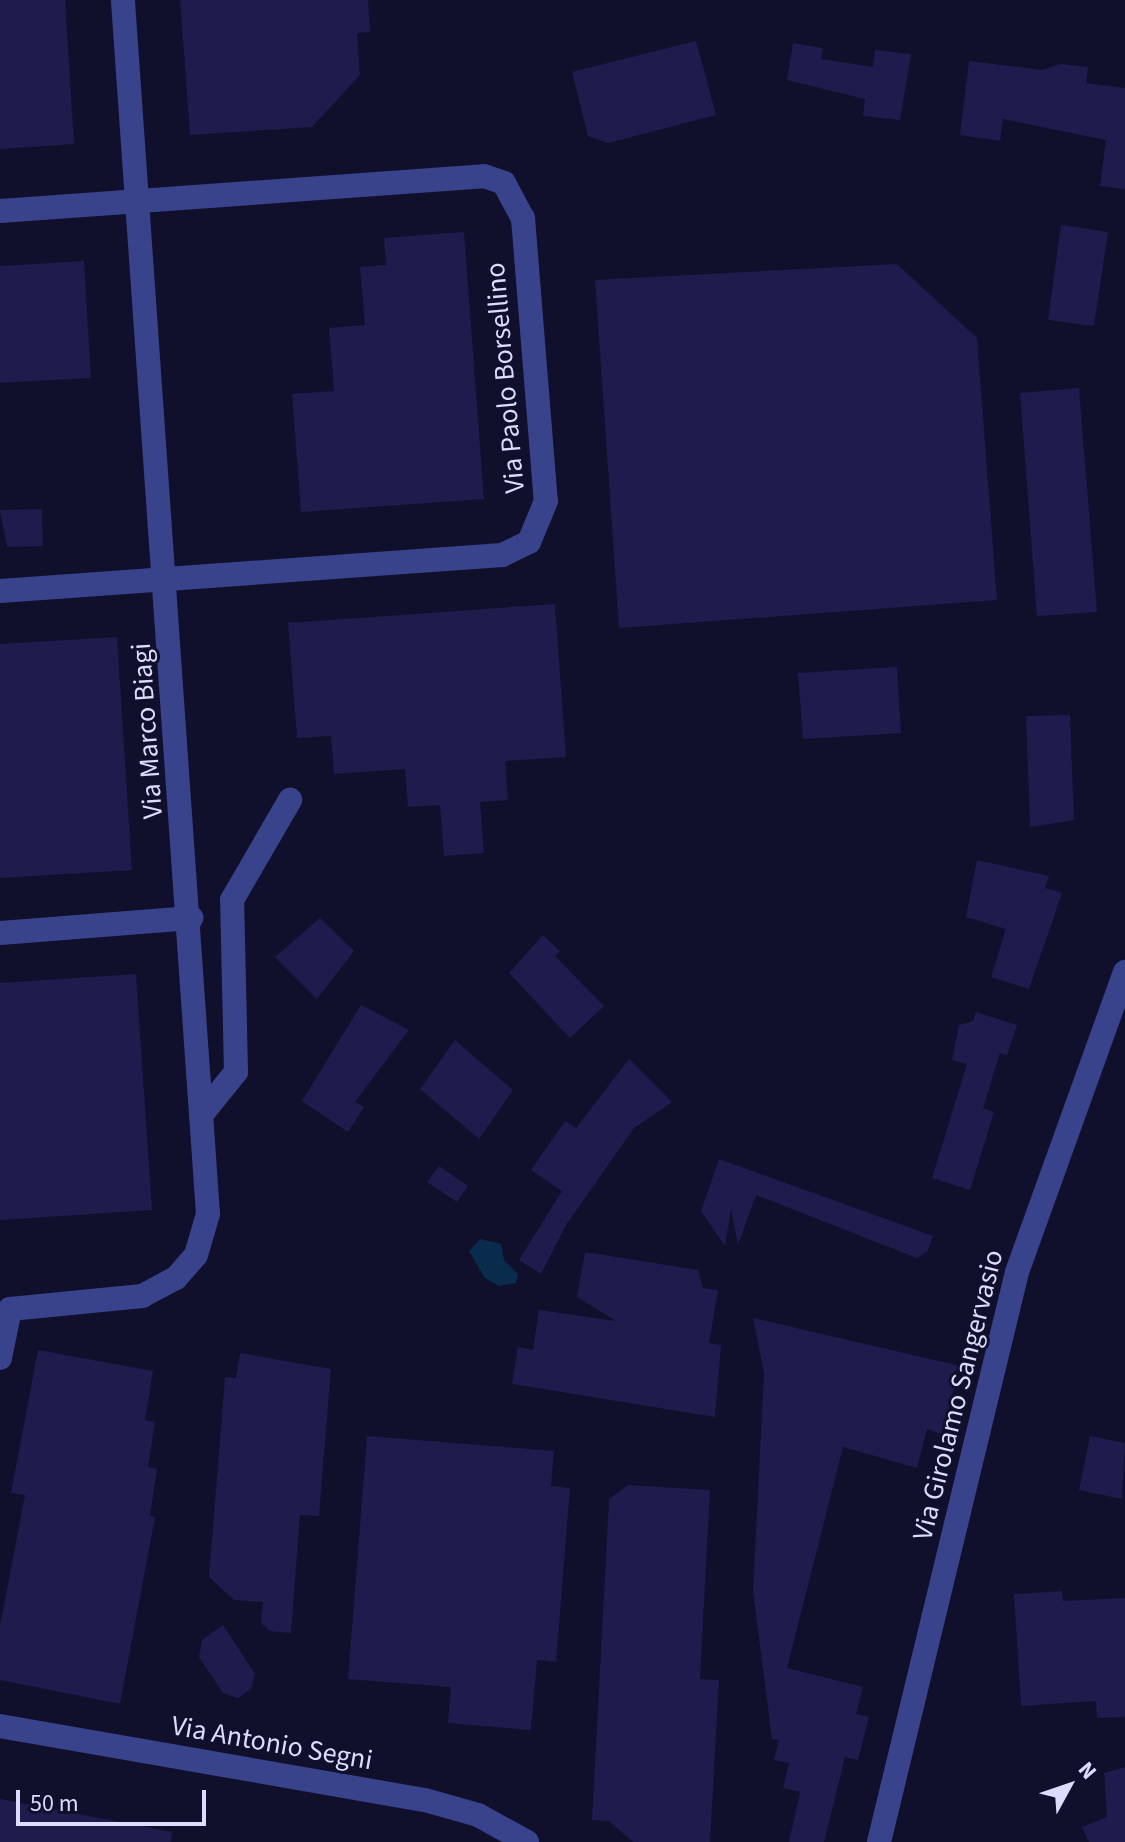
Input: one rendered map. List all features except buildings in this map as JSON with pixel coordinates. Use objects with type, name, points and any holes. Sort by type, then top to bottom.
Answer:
[{"type":"street","name":"Via Marco Biagi","points":[[0,1358],[10,1309],[142,1296],[176,1278],[196,1255],[208,1214],[191,918],[123,0]]},
{"type":"street","name":"Via Paolo Borsellino","points":[[0,211],[484,176],[504,183],[523,218],[546,501],[529,542],[502,555],[0,591]]},
{"type":"street","points":[[202,1114],[236,1072],[232,900],[290,800]]},
{"type":"street","points":[[0,933],[191,918]]},
{"type":"street","name":"Via Girolamo Sangervasio","points":[[879,1842],[1017,1272],[1125,972]]},
{"type":"street","name":"Via Antonio Segni","points":[[0,1726],[425,1800],[478,1815],[527,1842]]},
{"type":"water","points":[[480,1239],[501,1244],[504,1260],[518,1274],[516,1283],[499,1286],[485,1278],[469,1251]]}]
